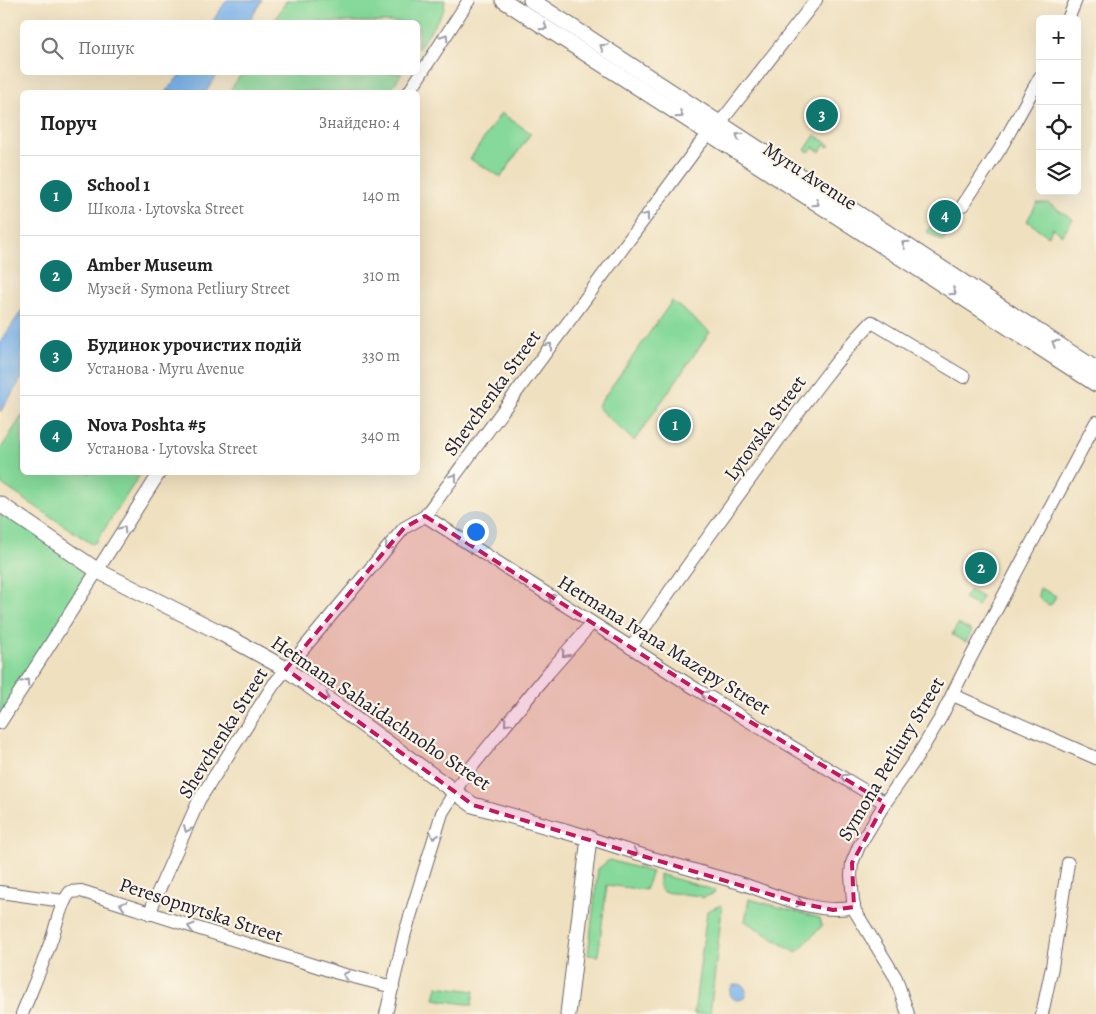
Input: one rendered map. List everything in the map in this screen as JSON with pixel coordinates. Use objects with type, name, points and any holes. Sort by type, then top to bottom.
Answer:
[{"type":"street","points":[[410,90],[469,0]]},
{"type":"street","name":"Myru Avenue","points":[[503,0],[714,128],[1096,369]]},
{"type":"street","name":"Myru Avenue","points":[[531,0],[714,128],[1096,384]]},
{"type":"street","name":"Shevchenka Street","points":[[150,914],[199,800],[274,684],[404,528],[425,516],[484,438],[541,357],[714,128],[816,0]]},
{"type":"street","points":[[1070,15],[1076,0]]},
{"type":"street","points":[[963,205],[1004,142],[1036,84]]},
{"type":"street","name":"Lytovska Street","points":[[631,648],[672,586],[811,395],[872,322],[964,377]]},
{"type":"street","name":"Symona Petliury Street","points":[[908,1014],[896,978],[854,907],[851,876],[852,864],[859,846],[885,803],[917,757],[953,695],[969,661],[1096,422]]},
{"type":"street","points":[[0,723],[158,475]]},
{"type":"street","name":"Hetmana Sahaidachnoho Street","points":[[0,504],[98,571],[219,632],[286,669],[473,805],[589,838],[799,903],[833,910],[854,907]]},
{"type":"street","name":"Hetmana Ivana Mazepy Street","points":[[425,516],[631,648],[885,803]]},
{"type":"street","points":[[386,1014],[410,915],[442,813],[454,792],[492,740],[592,623]]},
{"type":"street","points":[[953,695],[1096,758]]},
{"type":"street","points":[[568,1014],[589,838]]},
{"type":"street","points":[[1042,1014],[1052,967],[1068,864]]},
{"type":"street","name":"Peresopnytska Street","points":[[63,901],[70,892],[81,891],[338,973],[393,987]]},
{"type":"street","points":[[0,892],[63,901],[47,950],[22,1014]]},
{"type":"highlighted area","points":[[425,516],[696,689],[885,803],[852,863],[854,907],[833,910],[799,903],[473,805],[286,669],[404,528]]},
{"type":"green space","points":[[287,0],[445,0],[444,10],[420,46],[420,20],[275,20]]},
{"type":"green space","points":[[241,75],[401,75],[390,90],[230,90]]},
{"type":"green space","points":[[501,113],[531,133],[501,177],[470,159]]},
{"type":"green space","points":[[815,135],[830,145],[828,147],[824,145],[820,152],[813,147],[809,152],[805,150]]},
{"type":"green space","points":[[1037,203],[1048,203],[1073,219],[1062,235],[1053,228],[1048,236],[1027,221]]},
{"type":"green space","points":[[932,224],[947,235],[943,242],[927,232]]},
{"type":"green space","points":[[672,301],[710,332],[634,441],[597,407]]},
{"type":"green space","points":[[20,419],[20,475],[140,475],[96,542],[92,544],[0,483],[0,450]]},
{"type":"green space","points":[[0,504],[98,571],[0,723]]},
{"type":"green space","points":[[1040,588],[1056,596],[1052,604],[1047,604],[1040,598],[1038,595]]},
{"type":"green space","points":[[969,590],[982,597],[977,606],[964,599]]},
{"type":"green space","points":[[958,624],[972,631],[966,642],[952,635]]},
{"type":"green space","points":[[609,860],[652,872],[645,890],[607,885],[598,956],[588,955],[598,869]]},
{"type":"green space","points":[[659,874],[714,890],[715,893],[702,898],[701,896],[663,892],[659,887]]},
{"type":"green space","points":[[749,899],[820,918],[822,926],[798,951],[793,951],[745,921]]},
{"type":"green space","points":[[721,905],[710,1014],[694,1014],[707,911]]},
{"type":"green space","points":[[437,986],[474,991],[472,1005],[434,999]]},
{"type":"water","points":[[227,0],[262,0],[250,20],[213,20]]},
{"type":"water","points":[[180,75],[217,75],[207,90],[167,90]]},
{"type":"water","points":[[20,313],[20,381],[0,412],[0,343]]},
{"type":"water","points":[[735,984],[741,984],[746,989],[744,998],[735,1000],[730,995],[730,989]]},
{"type":"place","name":"Будинок урочистих подій","points":[[822,115]]},
{"type":"place","name":"Nova Poshta #5","points":[[945,216]]},
{"type":"place","name":"School 1","points":[[675,425]]},
{"type":"place","name":"Amber Museum","points":[[981,568]]}]
